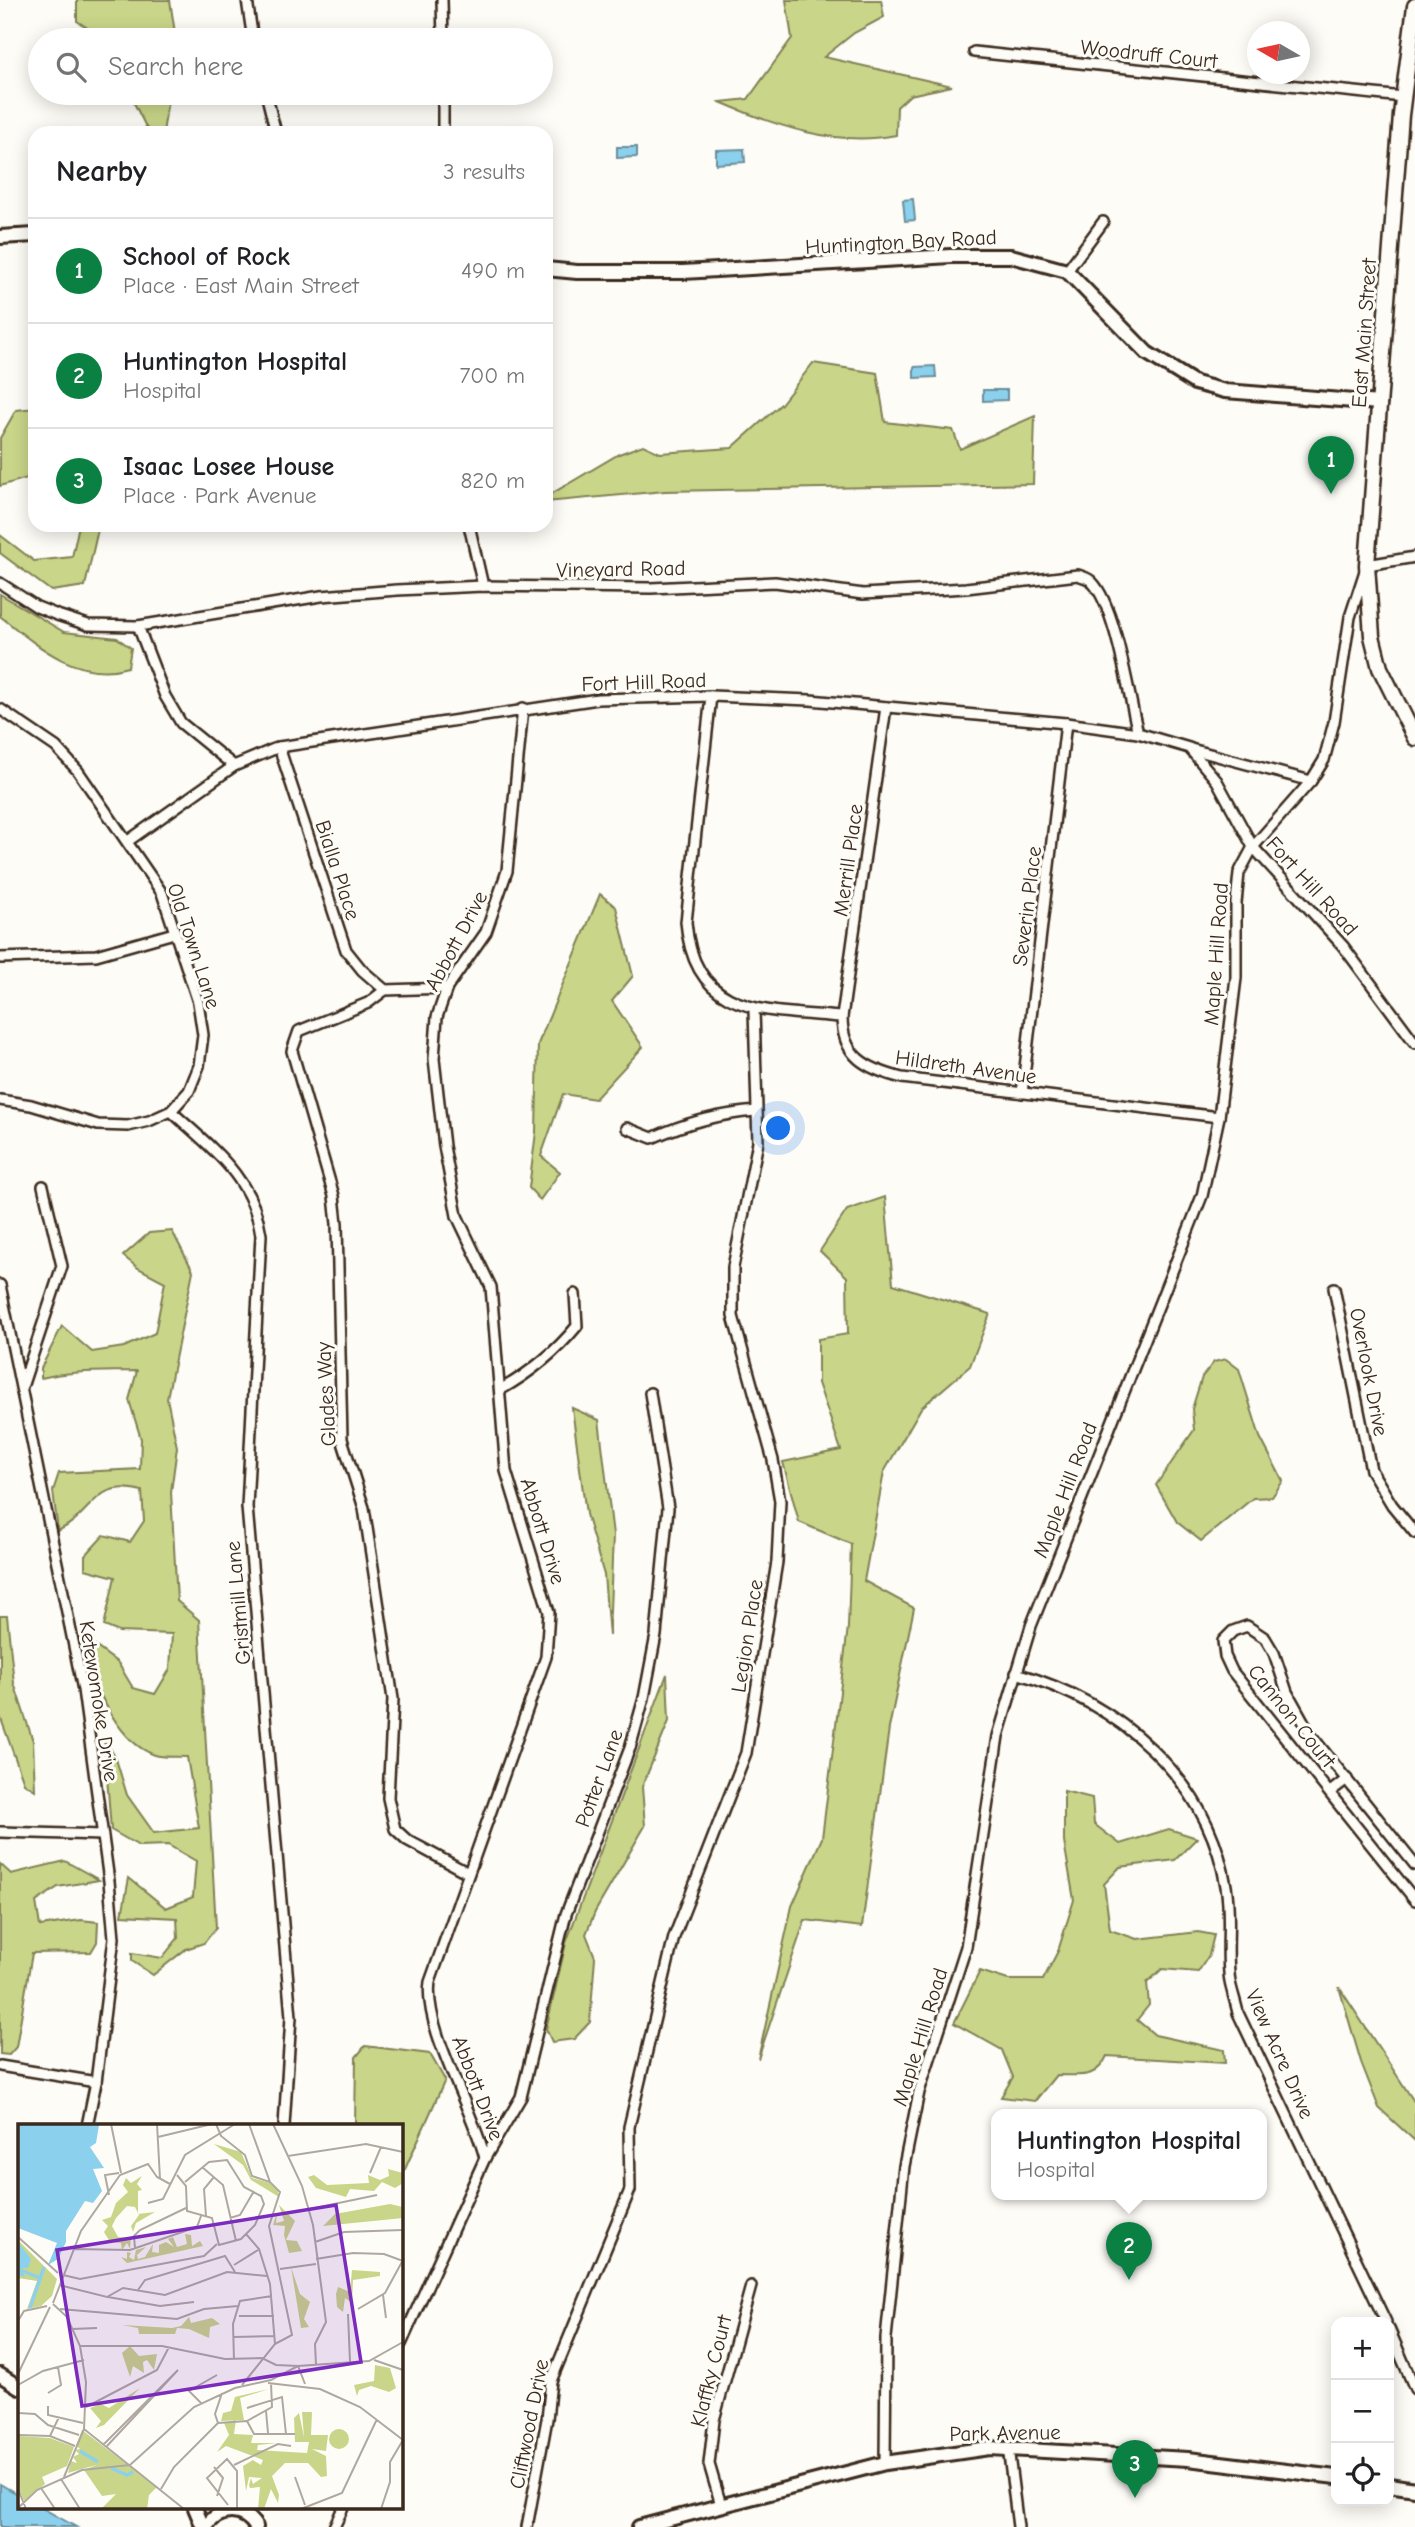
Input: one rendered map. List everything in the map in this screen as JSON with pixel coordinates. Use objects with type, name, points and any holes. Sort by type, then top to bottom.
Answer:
[{"type":"main road","name":"East Main Street","points":[[1415,6],[1403,97],[1367,565],[1374,647],[1380,668],[1415,738]]},
{"type":"street","points":[[247,0],[251,28]]},
{"type":"street","points":[[442,0],[443,28]]},
{"type":"street","name":"Woodruff Court","points":[[974,52],[1403,97]]},
{"type":"street","points":[[269,105],[274,126]]},
{"type":"street","points":[[443,105],[443,126]]},
{"type":"street","points":[[1066,271],[1103,222]]},
{"type":"street","points":[[0,237],[28,235]]},
{"type":"street","name":"Huntington Bay Road","points":[[553,270],[683,272],[951,256],[1012,256],[1066,271],[1147,353],[1195,383],[1225,391],[1380,403]]},
{"type":"street","points":[[471,532],[483,586]]},
{"type":"street","points":[[1367,565],[1415,557]]},
{"type":"street","name":"Maple Hill Road","points":[[885,2462],[886,2339],[904,2166],[919,2092],[966,1947],[998,1736],[1035,1614],[1202,1196],[1219,1117],[1236,978],[1236,903],[1239,873],[1252,847],[1311,780],[1331,741],[1350,617],[1367,565]]},
{"type":"street","name":"Vineyard Road","points":[[0,583],[37,607],[88,625],[138,625],[321,596],[483,586],[651,588],[775,582],[863,594],[966,588],[1078,575],[1091,580],[1100,593],[1116,637],[1138,733]]},
{"type":"street","points":[[138,625],[165,696],[181,723],[233,766]]},
{"type":"street","points":[[711,696],[686,922],[692,957],[710,985],[736,1004],[754,1010],[842,1017]]},
{"type":"street","name":"Fort Hill Road","points":[[128,841],[233,766],[279,747],[523,708],[598,699],[711,696],[886,707],[1066,723],[1138,733],[1311,780]]},
{"type":"street","name":"Merrill Place","points":[[842,1017],[886,707]]},
{"type":"street","name":"Abbott Drive","points":[[402,2342],[485,2158],[479,2134],[432,2019],[428,1996],[468,1873],[542,1669],[549,1635],[549,1612],[506,1471],[491,1287],[457,1216],[444,1146],[434,1059],[437,1017],[447,988],[486,932],[507,871],[523,708]]},
{"type":"street","name":"Old Town Lane","points":[[0,709],[55,747],[78,771],[162,893],[198,1002],[203,1035],[199,1066],[194,1078],[188,1091],[171,1111]]},
{"type":"street","name":"Severin Place","points":[[1022,1093],[1066,723]]},
{"type":"street","name":"Bialla Place","points":[[279,747],[346,950],[362,971],[385,990]]},
{"type":"street","name":"Fort Hill Road","points":[[1189,748],[1217,781],[1252,847],[1343,946],[1415,1042]]},
{"type":"street","points":[[0,958],[96,955],[174,933]]},
{"type":"street","name":"Glades Way","points":[[447,988],[385,990],[368,1003],[299,1031],[292,1051],[334,1196],[342,1439],[364,1508],[393,1699],[388,1798],[395,1829],[407,1840],[468,1873]]},
{"type":"street","name":"Legion Place","points":[[605,2253],[630,2190],[629,2127],[674,1937],[746,1753],[776,1562],[780,1501],[773,1460],[733,1316],[733,1268],[758,1142],[754,1010]]},
{"type":"street","name":"Hildreth Avenue","points":[[842,1017],[842,1035],[850,1052],[882,1073],[902,1079],[1219,1117]]},
{"type":"street","points":[[0,1100],[31,1105],[97,1125],[128,1126],[171,1111]]},
{"type":"street","name":"Gristmill Lane","points":[[171,1111],[241,1178],[255,1206],[261,1235],[247,1507],[291,2017],[284,2124]]},
{"type":"street","points":[[627,1128],[653,1138],[692,1122],[723,1114],[756,1111]]},
{"type":"street","points":[[22,1385],[62,1266],[43,1186]]},
{"type":"street","name":"Ketewomoke Drive","points":[[0,1285],[83,1690],[114,1938],[96,2082],[87,2124]]},
{"type":"street","name":"Overlook Drive","points":[[1334,1288],[1371,1470],[1392,1505],[1415,1533]]},
{"type":"street","points":[[500,1390],[526,1376],[559,1347],[577,1326],[575,1294]]},
{"type":"street","name":"Potter Lane","points":[[485,2158],[521,2098],[566,1914],[630,1748],[644,1698],[656,1635],[668,1508],[650,1393]]},
{"type":"street","name":"Cannon Court","points":[[1415,1865],[1305,1725],[1287,1692],[1274,1653],[1265,1638],[1247,1626],[1233,1631],[1223,1641],[1225,1656],[1232,1671],[1415,1900]]},
{"type":"street","name":"View Acre Drive","points":[[1016,1673],[1080,1695],[1115,1716],[1152,1748],[1199,1810],[1217,1847],[1226,1884],[1231,1921],[1230,1981],[1238,2013],[1384,2317]]},
{"type":"street","points":[[1330,1792],[1347,1779]]},
{"type":"street","points":[[0,1832],[102,1835]]},
{"type":"street","points":[[0,2066],[96,2082]]},
{"type":"street","name":"Cliftwood Drive","points":[[527,2527],[547,2419],[551,2381],[605,2253]]},
{"type":"street","name":"Klaffky Court","points":[[721,2505],[709,2464],[714,2420],[751,2286]]},
{"type":"street","points":[[1394,2341],[1415,2389]]},
{"type":"street","points":[[0,2375],[18,2383]]},
{"type":"street","points":[[1008,2447],[1018,2527]]},
{"type":"street","name":"Park Avenue","points":[[639,2527],[885,2462],[953,2451],[1008,2447],[1212,2461],[1331,2476]]},
{"type":"street","points":[[1394,2486],[1415,2490]]},
{"type":"street","points":[[196,2510],[204,2527],[216,2515],[226,2510],[244,2515],[256,2527]]},
{"type":"street","points":[[334,2527],[342,2510]]},
{"type":"green space","points":[[77,0],[170,0],[174,28],[88,28],[77,21]]},
{"type":"green space","points":[[786,0],[881,0],[884,17],[854,33],[824,57],[952,86],[910,95],[897,107],[896,135],[873,138],[806,132],[720,102],[748,99],[792,38]]},
{"type":"green space","points":[[135,105],[167,105],[164,126],[146,126]]},
{"type":"green space","points":[[813,363],[877,373],[885,422],[953,430],[960,449],[1035,416],[1033,484],[665,491],[553,501],[553,493],[619,454],[643,445],[660,453],[732,448],[781,404]]},
{"type":"green space","points":[[28,409],[28,478],[0,486],[0,438],[16,410]]},
{"type":"green space","points":[[77,532],[97,532],[85,586],[51,591],[0,553],[0,535],[34,561],[72,557]]},
{"type":"green space","points":[[0,594],[64,632],[117,638],[131,648],[128,667],[92,670],[59,658],[0,616]]},
{"type":"green space","points":[[600,894],[616,907],[633,976],[612,1001],[643,1047],[595,1099],[563,1094],[541,1156],[560,1172],[540,1200],[529,1188],[536,1132],[538,1044]]},
{"type":"green space","points":[[885,1197],[893,1284],[990,1314],[970,1366],[921,1408],[884,1472],[864,1581],[914,1608],[889,1728],[862,1927],[805,1920],[758,2059],[792,1906],[822,1838],[848,1627],[851,1544],[799,1522],[783,1462],[841,1450],[818,1383],[818,1339],[848,1334],[847,1277],[820,1251],[847,1210]]},
{"type":"green space","points":[[172,1231],[193,1271],[167,1398],[177,1447],[171,1492],[177,1601],[199,1620],[216,1928],[204,1943],[186,1949],[153,1975],[132,1961],[132,1953],[162,1958],[178,1938],[177,1918],[122,1915],[129,1878],[166,1908],[193,1897],[196,1861],[168,1845],[139,1846],[111,1830],[104,1737],[116,1759],[127,1795],[154,1833],[199,1828],[187,1757],[155,1755],[132,1741],[114,1719],[88,1670],[95,1646],[118,1663],[133,1688],[155,1694],[170,1669],[172,1634],[119,1632],[104,1626],[115,1577],[85,1569],[85,1556],[104,1535],[130,1542],[144,1521],[142,1491],[126,1488],[104,1493],[70,1524],[58,1531],[53,1491],[59,1473],[140,1469],[141,1439],[129,1400],[137,1371],[77,1373],[41,1378],[41,1368],[62,1326],[92,1352],[124,1347],[155,1333],[165,1282],[138,1268],[123,1256],[149,1233]]},
{"type":"green space","points":[[1226,1359],[1239,1369],[1260,1437],[1283,1481],[1272,1497],[1253,1498],[1201,1541],[1177,1522],[1156,1485],[1194,1430],[1192,1409],[1202,1377],[1214,1362]]},
{"type":"green space","points":[[572,1408],[599,1420],[613,1535],[609,1636],[604,1575],[586,1514]]},
{"type":"green space","points":[[0,1616],[7,1616],[14,1683],[33,1741],[35,1790],[24,1783],[0,1716]]},
{"type":"green space","points":[[667,1674],[669,1721],[642,1787],[645,1826],[595,1912],[586,1934],[595,1957],[590,2022],[574,2039],[552,2042],[546,2029],[566,1943]]},
{"type":"green space","points":[[1064,1791],[1092,1798],[1094,1824],[1120,1844],[1169,1829],[1197,1838],[1175,1860],[1120,1867],[1104,1884],[1110,1930],[1137,1939],[1198,1932],[1214,1935],[1209,1955],[1198,1972],[1162,1969],[1147,1983],[1149,2005],[1137,2020],[1155,2035],[1224,2050],[1225,2063],[1107,2056],[1103,2064],[1092,2073],[1056,2075],[1035,2101],[1001,2097],[1013,2077],[1002,2050],[954,2023],[980,1971],[1008,1980],[1043,1980],[1058,1951],[1074,1900],[1064,1842]]},
{"type":"green space","points":[[65,1861],[99,1880],[58,1887],[36,1902],[40,1926],[81,1920],[98,1922],[97,1942],[91,1952],[32,1953],[16,2047],[9,2055],[0,2054],[0,1864],[11,1874]]},
{"type":"green space","points":[[1339,1987],[1415,2103],[1415,2141],[1379,2108],[1361,2062]]},
{"type":"green space","points":[[365,2046],[430,2054],[445,2080],[402,2176],[402,2124],[355,2124],[356,2057]]},
{"type":"water","points":[[617,147],[637,147],[637,157],[617,158]]},
{"type":"water","points":[[744,149],[745,162],[716,164],[716,150]]},
{"type":"water","points":[[913,199],[915,220],[905,221],[903,200]]},
{"type":"water","points":[[935,366],[936,377],[914,378],[914,367]]},
{"type":"water","points":[[983,390],[1007,390],[1007,400],[983,401]]},
{"type":"water","points":[[0,2484],[18,2494],[18,2510],[46,2510],[76,2527],[0,2527]]},
{"type":"place","name":"School of Rock","points":[[1331,494]]},
{"type":"place","name":"Huntington Hospital","points":[[1129,2280]]},
{"type":"place","name":"Isaac Losee House","points":[[1135,2498]]}]
